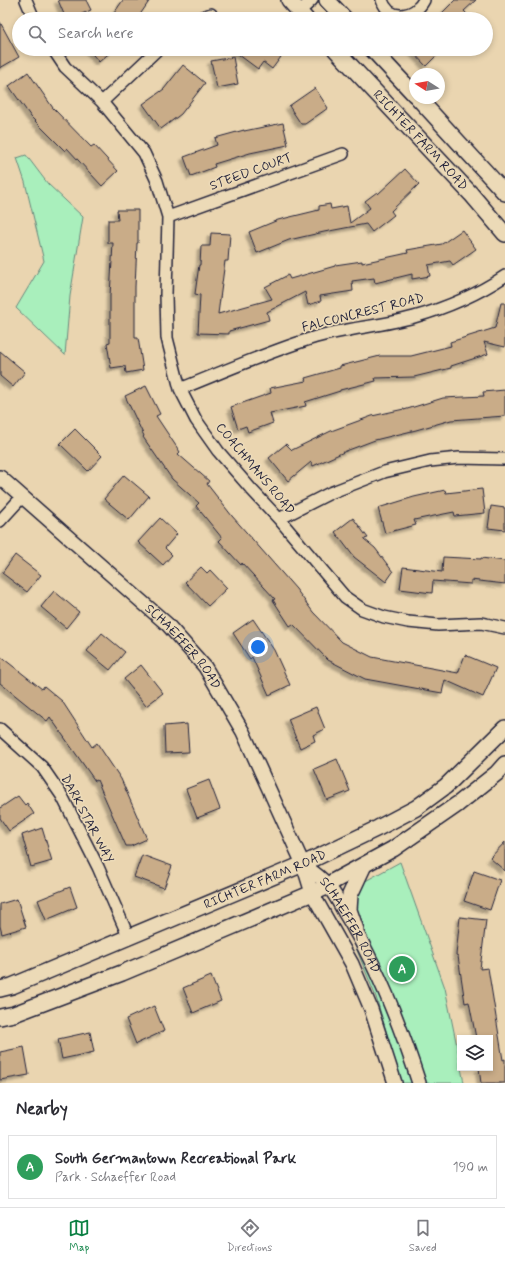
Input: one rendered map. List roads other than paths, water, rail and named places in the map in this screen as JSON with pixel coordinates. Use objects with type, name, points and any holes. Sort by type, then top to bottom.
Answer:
[{"type":"main road","points":[[289,0],[300,12]]},
{"type":"main road","points":[[327,0],[338,12]]},
{"type":"main road","name":"RICHTER FARM ROAD","points":[[341,56],[471,194],[505,234]]},
{"type":"main road","name":"RICHTER FARM ROAD","points":[[379,56],[409,89]]},
{"type":"main road","name":"RICHTER FARM ROAD","points":[[423,104],[505,193]]},
{"type":"main road","name":"RICHTER FARM ROAD","points":[[0,989],[12,986],[129,938],[303,864],[378,828],[416,808],[446,786],[505,728]]},
{"type":"main road","points":[[0,1017],[14,1014],[122,973],[329,886],[334,881],[393,849],[458,804],[497,773],[505,764]]},
{"type":"main road","points":[[356,930],[349,910],[350,895],[364,865]]},
{"type":"street","points":[[26,0],[31,12]]},
{"type":"street","points":[[305,12],[312,0]]},
{"type":"street","points":[[382,0],[388,10],[392,12]]},
{"type":"street","points":[[415,12],[424,0]]},
{"type":"street","name":"COACHMANS ROAD","points":[[58,56],[65,67],[102,102],[144,153],[157,180],[168,217],[166,294],[167,338],[180,389],[196,420],[218,451],[279,519],[345,597],[362,610],[384,617],[408,622],[438,625],[481,623],[505,628]]},
{"type":"street","points":[[102,102],[151,56]]},
{"type":"street","name":"STEED COURT","points":[[168,217],[342,154]]},
{"type":"street","name":"FALCONCREST ROAD","points":[[180,389],[255,359],[316,337],[414,317],[442,308],[505,276]]},
{"type":"street","points":[[279,519],[330,493],[384,472],[430,461],[459,458],[505,459]]},
{"type":"street","name":"SCHAEFFER ROAD","points":[[0,477],[167,624],[204,667],[243,732],[303,864],[312,893],[352,964],[371,1009],[394,1083]]},
{"type":"street","points":[[0,521],[22,497]]},
{"type":"street","name":"DARK STAR WAY","points":[[0,729],[42,767],[62,796],[98,867],[129,938]]},
{"type":"street","name":"SCHAEFFER ROAD","points":[[303,864],[329,886],[356,930],[390,1003],[419,1083]]},
{"type":"place","name":"South Germantown Recreational Park","points":[[402,969]]}]
